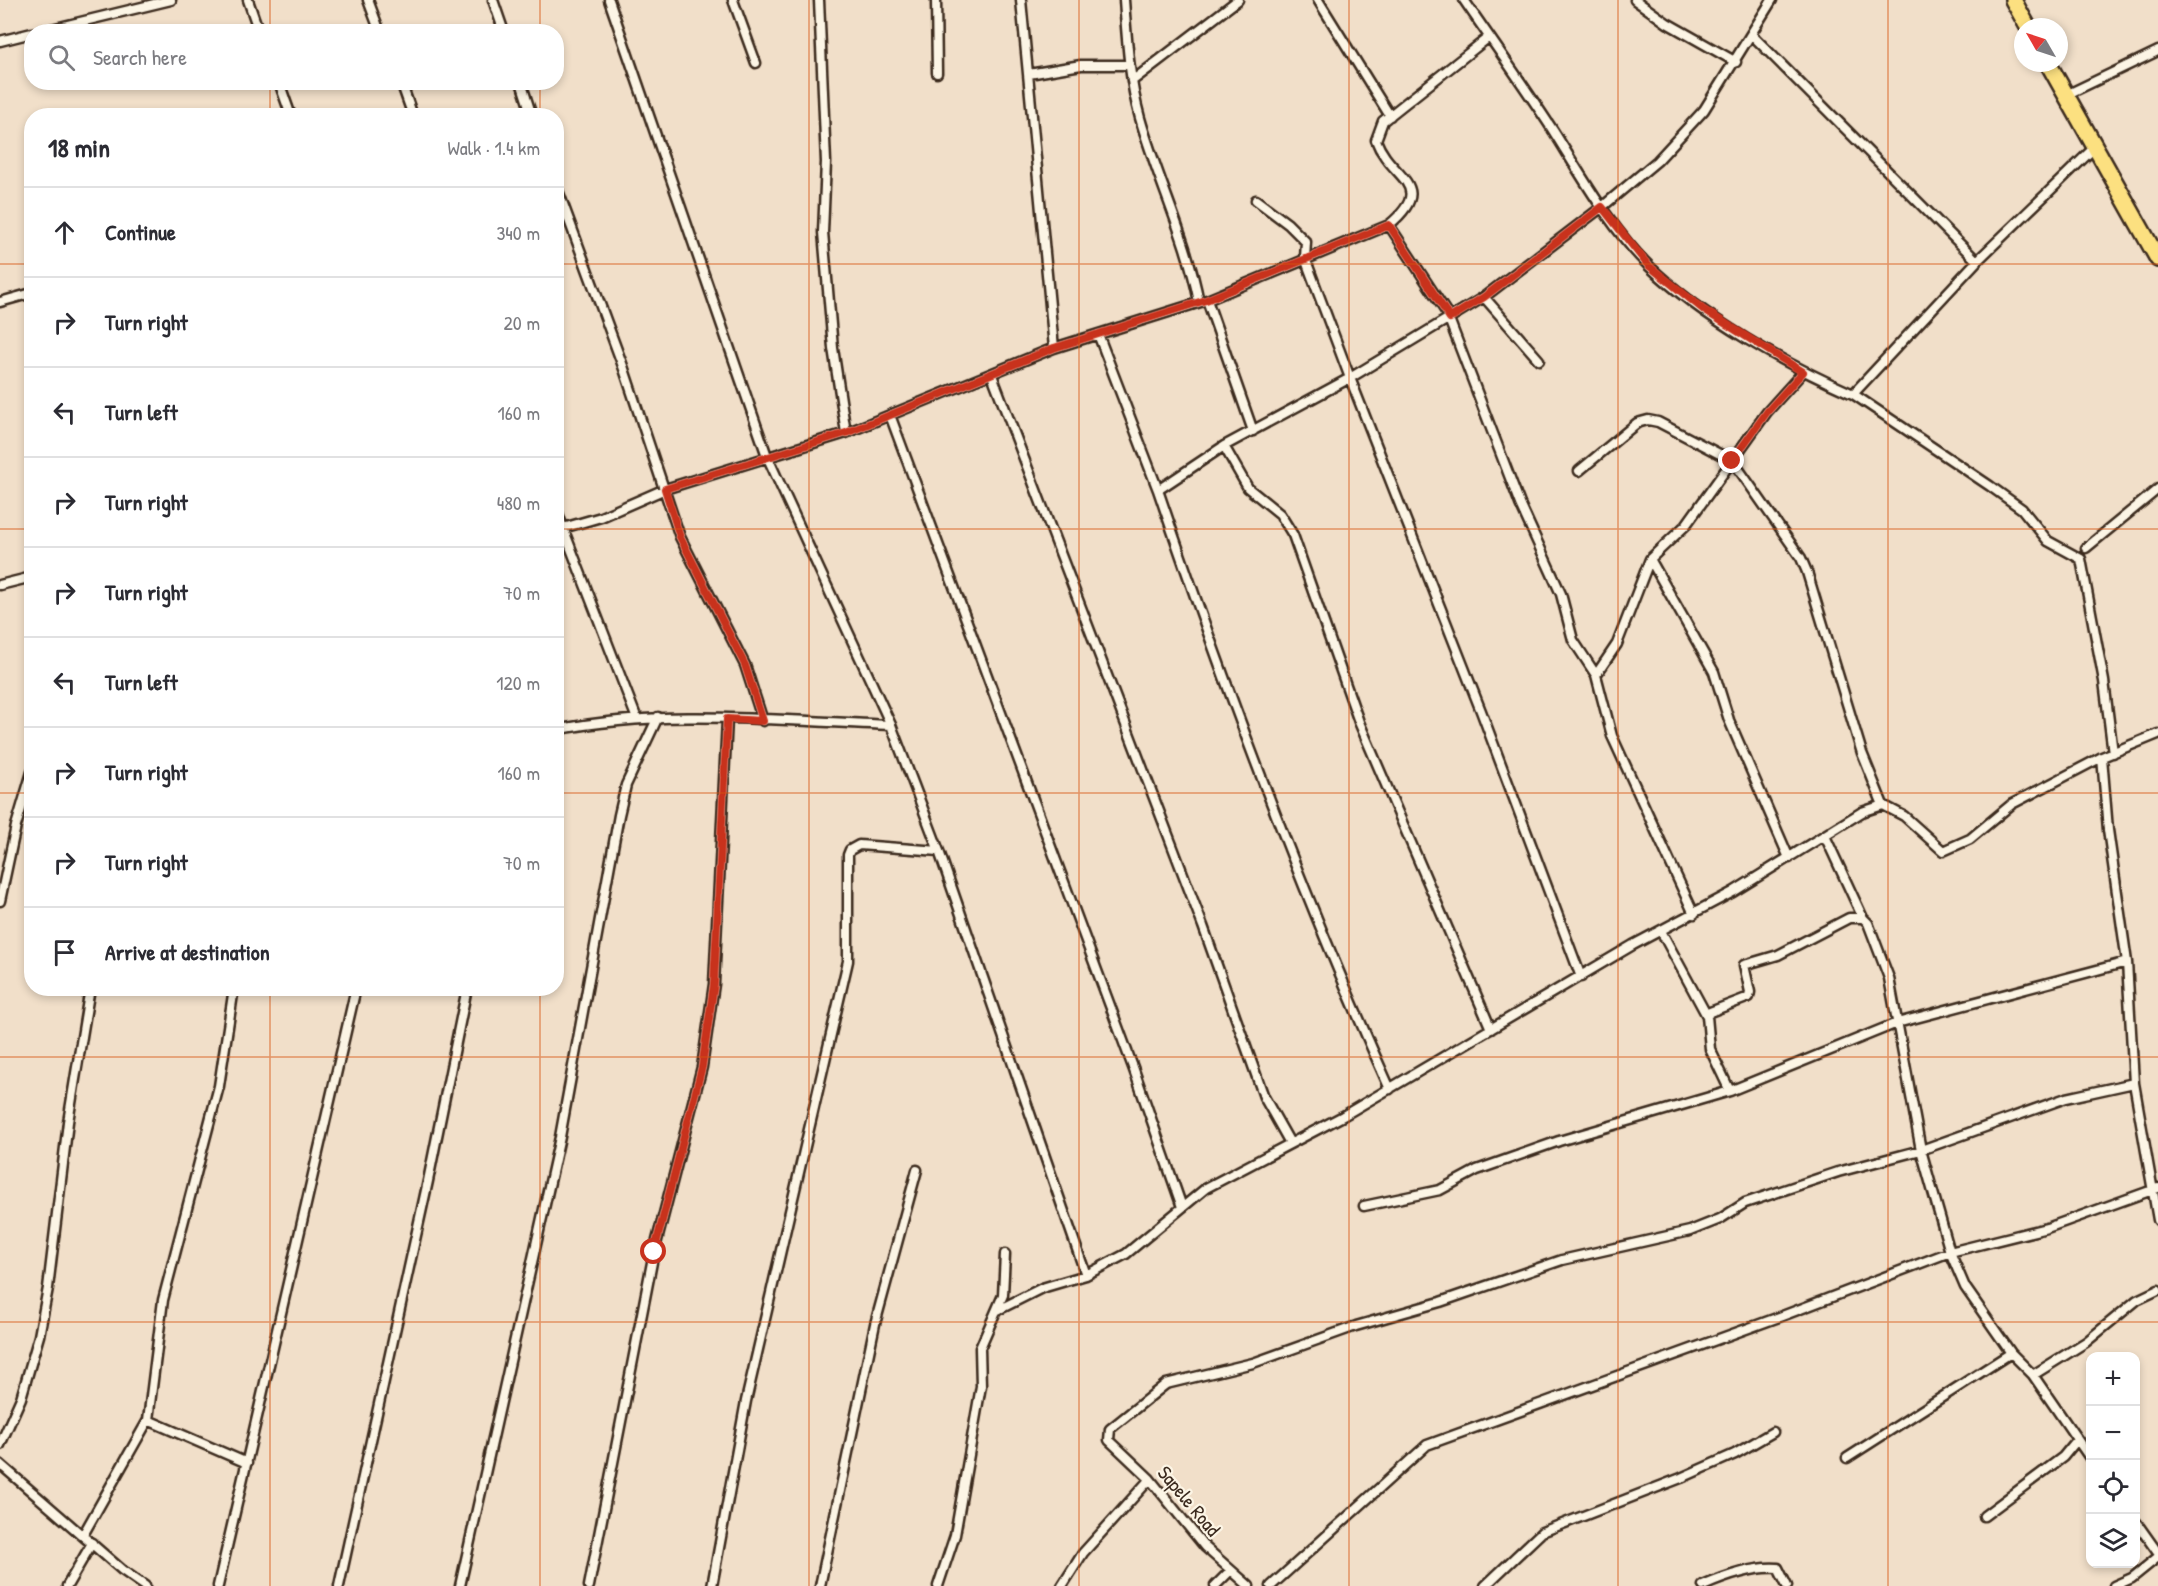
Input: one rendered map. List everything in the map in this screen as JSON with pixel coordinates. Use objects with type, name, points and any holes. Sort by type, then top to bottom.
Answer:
[{"type":"highway","points":[[2013,0],[2023,18]]},
{"type":"highway","points":[[2053,72],[2158,259]]},
{"type":"street","points":[[72,24],[171,0]]},
{"type":"street","points":[[248,0],[256,24]]},
{"type":"street","points":[[368,0],[377,24]]},
{"type":"street","points":[[493,0],[501,24]]},
{"type":"street","points":[[609,0],[767,456],[891,725],[939,851],[1086,1275]]},
{"type":"street","points":[[733,0],[756,63]]},
{"type":"street","points":[[819,0],[826,162],[824,254],[833,348],[846,433]]},
{"type":"street","points":[[936,0],[937,73]]},
{"type":"street","points":[[1021,0],[1054,348]]},
{"type":"street","points":[[1124,0],[1128,65],[1140,119],[1182,234],[1203,301],[1253,431]]},
{"type":"street","points":[[1132,81],[1238,0]]},
{"type":"street","points":[[1318,0],[1390,116]]},
{"type":"street","points":[[1464,0],[1522,83],[1602,207],[1648,265],[1704,310],[1803,372],[1852,394],[1990,486],[2022,509],[2049,541],[2081,559],[2104,681],[2113,753]]},
{"type":"street","points":[[1635,0],[1667,23],[1736,62]]},
{"type":"street","points":[[1158,490],[1224,446],[1350,378],[1450,319],[1484,297],[1602,207],[1657,161],[1689,127],[1736,62],[1772,0]]},
{"type":"street","points":[[0,40],[24,35]]},
{"type":"street","points":[[1752,35],[1977,261]]},
{"type":"street","points":[[564,528],[601,517],[665,489],[846,433],[1054,348],[1203,301],[1389,225],[1409,205],[1412,196],[1408,182],[1381,153],[1376,140],[1383,122],[1489,37]]},
{"type":"street","points":[[2066,95],[2158,51]]},
{"type":"street","points":[[1029,74],[1081,65],[1128,65]]},
{"type":"street","points":[[282,90],[288,108]]},
{"type":"street","points":[[403,90],[410,108]]},
{"type":"street","points":[[524,90],[529,108]]},
{"type":"street","points":[[1852,394],[1977,261],[2095,147]]},
{"type":"street","points":[[1256,200],[1299,233],[1306,242],[1305,258],[1477,700],[1581,977]]},
{"type":"street","points":[[564,207],[680,537],[745,665],[763,721]]},
{"type":"street","points":[[1389,225],[1450,319],[1520,504],[1561,594],[1573,640],[1596,675],[1612,736],[1694,914]]},
{"type":"street","points":[[0,302],[24,295]]},
{"type":"street","points":[[1484,297],[1539,360]]},
{"type":"street","points":[[1098,334],[1158,490],[1300,880],[1330,956],[1390,1089]]},
{"type":"street","points":[[1596,675],[1617,644],[1650,559],[1686,525],[1767,412],[1803,372]]},
{"type":"street","points":[[992,375],[1203,926],[1264,1097],[1290,1143]]},
{"type":"street","points":[[890,415],[1130,1059],[1182,1208]]},
{"type":"street","points":[[1579,471],[1637,423],[1648,420],[1658,422],[1732,461],[1764,503],[1808,572],[1862,753],[1883,805],[1904,816],[1943,850],[1970,839],[2012,804],[2102,757],[2158,734]]},
{"type":"street","points":[[1224,446],[1248,488],[1280,514],[1293,535],[1359,722],[1491,1029]]},
{"type":"street","points":[[2086,548],[2158,489]]},
{"type":"street","points":[[564,531],[637,718]]},
{"type":"street","points":[[1650,559],[1714,672],[1729,720],[1789,858]]},
{"type":"street","points":[[0,585],[24,579]]},
{"type":"street","points":[[564,728],[604,720],[658,717],[891,725]]},
{"type":"street","points":[[460,1586],[560,1137],[619,815],[626,785],[658,717]]},
{"type":"street","points":[[589,1586],[654,1252],[702,1067],[714,984],[727,719]]},
{"type":"street","points":[[2102,757],[2108,830],[2127,962],[2134,1083],[2155,1190],[2158,1220]]},
{"type":"street","points":[[0,901],[24,798]]},
{"type":"street","points":[[998,1310],[1042,1288],[1086,1275],[1126,1254],[1206,1188],[1390,1089],[1694,914],[1863,812],[1883,805]]},
{"type":"street","points":[[1826,836],[1863,918],[1868,922],[1889,978],[1922,1150],[1950,1251],[1965,1287],[2011,1353],[2033,1375],[2086,1452]]},
{"type":"street","points":[[712,1586],[746,1401],[848,961],[848,855],[850,850],[859,845],[939,851]]},
{"type":"street","points":[[1707,1017],[1710,1012],[1749,998],[1750,992],[1743,969],[1748,962],[1778,955],[1849,918],[1863,918]]},
{"type":"street","points":[[1661,931],[1707,1017],[1710,1050],[1730,1091]]},
{"type":"street","points":[[1364,1206],[1440,1190],[1477,1170],[1559,1141],[1730,1091],[1897,1023],[2127,962]]},
{"type":"street","points":[[0,1445],[21,1398],[41,1327],[48,1288],[68,1122],[89,996]]},
{"type":"street","points":[[83,1535],[148,1420],[163,1300],[219,1086],[233,996]]},
{"type":"street","points":[[218,1586],[354,996]]},
{"type":"street","points":[[339,1586],[428,1181],[465,996]]},
{"type":"street","points":[[1922,1150],[2066,1098],[2134,1083]]},
{"type":"street","name":"Sapele Road","points":[[1249,1586],[1205,1547],[1150,1479],[1109,1440],[1110,1429],[1166,1384],[1252,1363],[1356,1326],[1440,1302],[1562,1260],[1690,1231],[1720,1219],[1745,1203],[1838,1172],[1922,1150]]},
{"type":"street","points":[[820,1586],[875,1324],[917,1170]]},
{"type":"street","points":[[1270,1586],[1427,1445],[1782,1316],[1950,1251],[2047,1228],[2155,1190]]},
{"type":"street","points":[[938,1586],[955,1535],[979,1396],[980,1348],[1003,1295],[1005,1254]]},
{"type":"street","points":[[2033,1375],[2086,1342],[2137,1300],[2158,1290]]},
{"type":"street","points":[[1847,1458],[2011,1353]]},
{"type":"street","points":[[148,1420],[247,1463]]},
{"type":"street","points":[[1485,1586],[1542,1532],[1682,1479],[1735,1454],[1773,1432]]},
{"type":"street","points":[[1984,1516],[2064,1457],[2077,1440]]},
{"type":"street","points":[[0,1464],[122,1570],[146,1586]]},
{"type":"street","points":[[1062,1586],[1083,1554],[1150,1479]]},
{"type":"street","points":[[2114,1586],[2132,1578],[2158,1555],[2140,1528]]},
{"type":"street","points":[[67,1586],[92,1543]]},
{"type":"street","points":[[1704,1586],[1723,1577],[1768,1567],[1778,1568],[1788,1586]]},
{"type":"street","points":[[1215,1586],[1230,1571]]},
{"type":"route","points":[[654,1252],[702,1067],[714,984],[727,719],[763,721],[745,665],[680,537],[665,489],[846,433],[952,392],[1054,348],[1206,300],[1389,225],[1450,318],[1484,297],[1602,207],[1648,265],[1704,310],[1803,372],[1767,412],[1732,461]]}]
